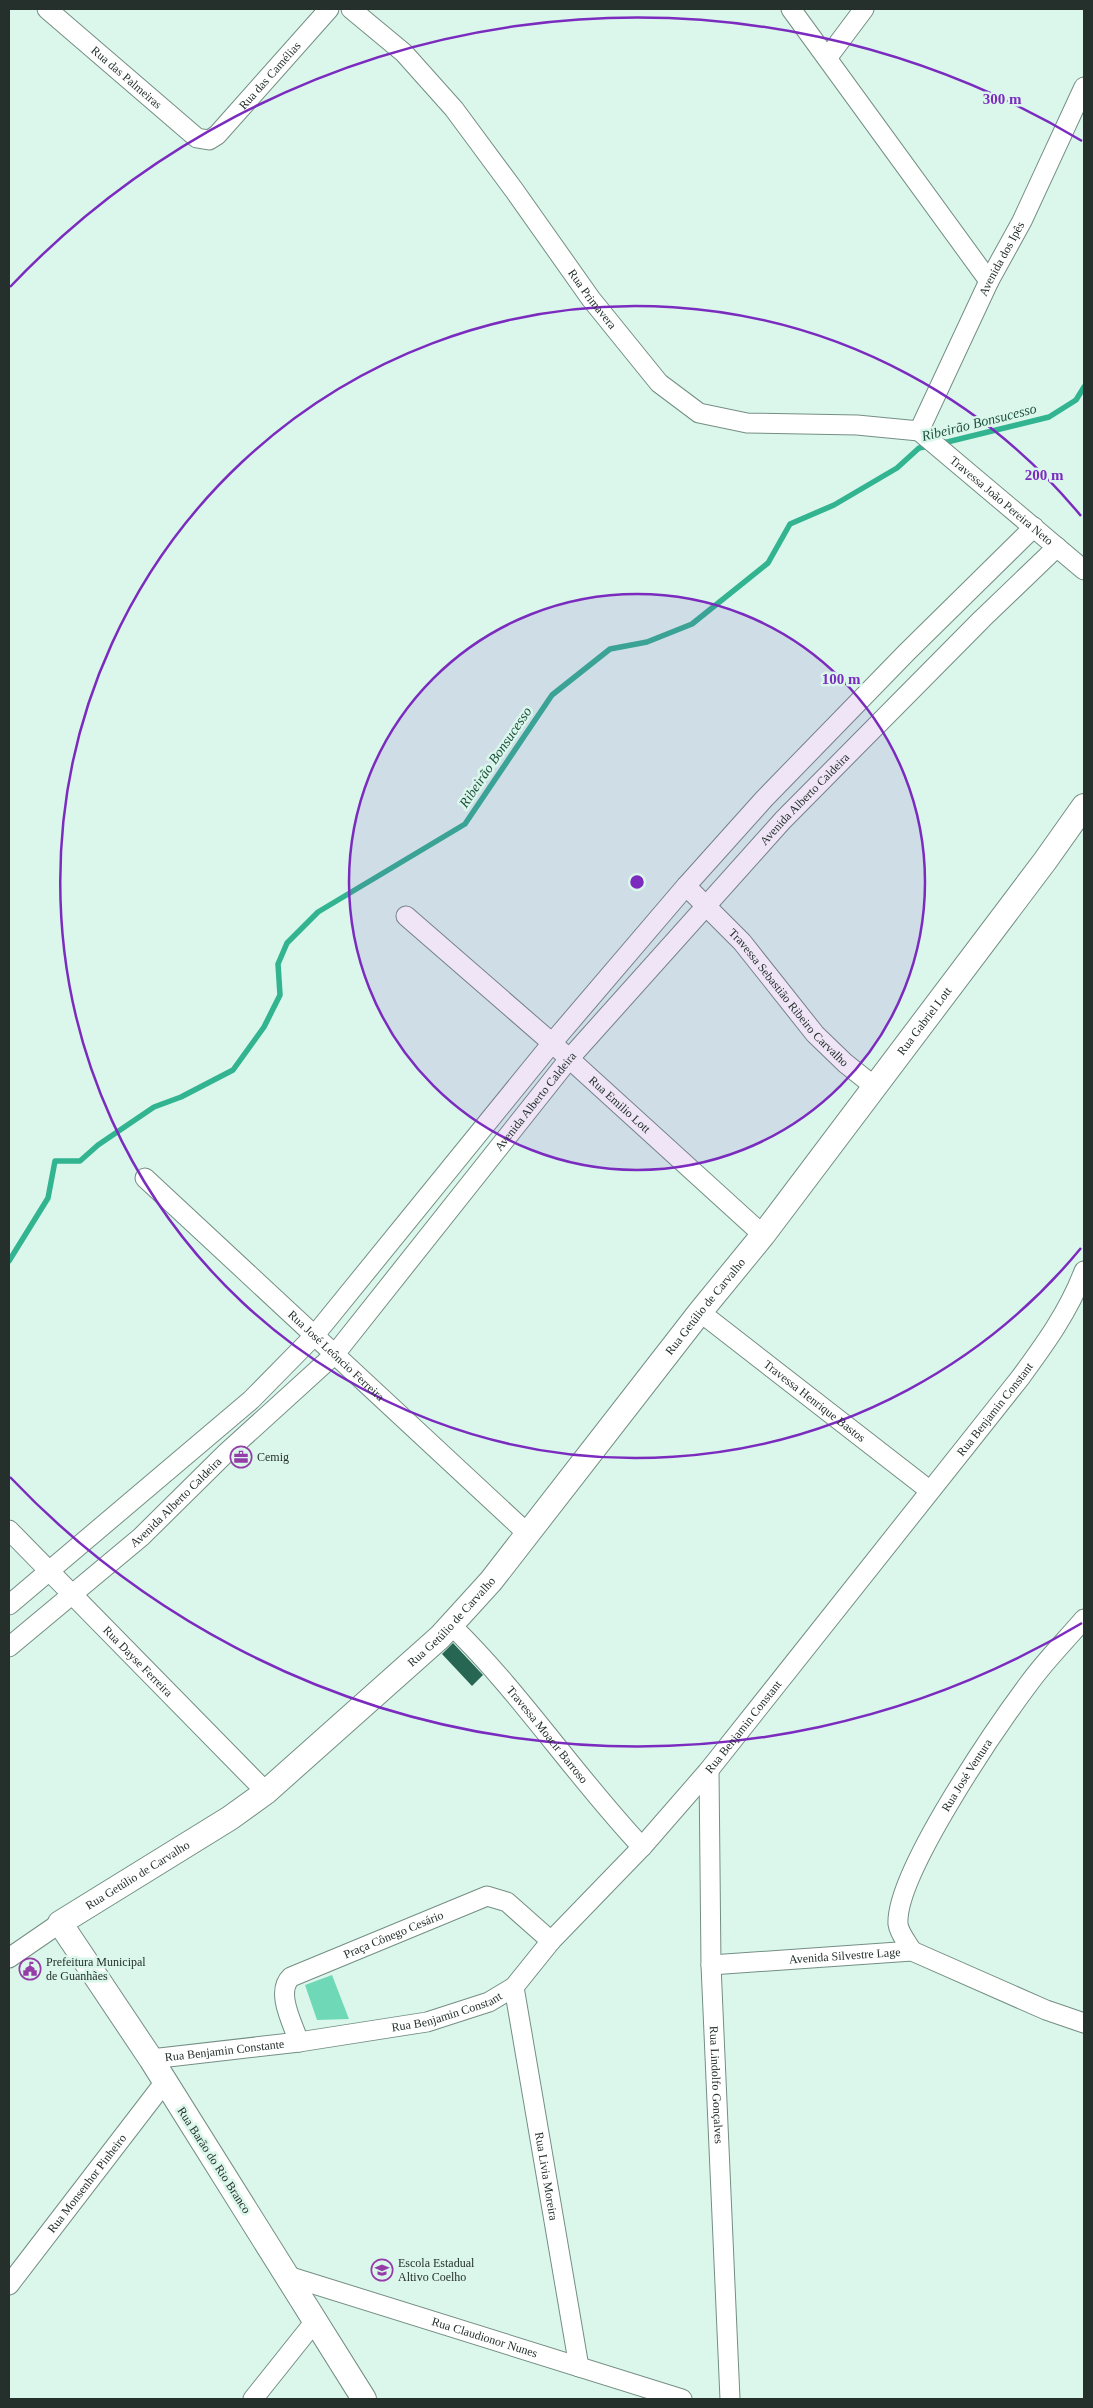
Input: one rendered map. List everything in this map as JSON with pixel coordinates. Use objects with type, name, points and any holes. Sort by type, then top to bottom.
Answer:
[{"type":"street","name":"Rua das Palmeiras","points":[[47,9],[197,138],[209,140]]},
{"type":"street","name":"Rua das Camélias","points":[[209,140],[217,135],[329,9]]},
{"type":"street","name":"Rua Primavera","points":[[351,9],[404,53],[448,102],[514,190],[597,307],[659,383],[699,413],[747,423],[857,425],[921,433]]},
{"type":"street","points":[[791,9],[828,57],[989,281]]},
{"type":"street","points":[[828,57],[864,9]]},
{"type":"street","name":"Avenida dos Ipês","points":[[921,433],[989,281],[1022,221],[1084,86]]},
{"type":"street","name":"Travessa João Pereira Neto","points":[[921,433],[1084,570]]},
{"type":"street","name":"Avenida Alberto Caldeira","points":[[9,1605],[251,1400],[314,1336],[552,1043],[686,886],[764,799],[900,659],[1034,527]]},
{"type":"street","name":"Avenida Alberto Caldeira","points":[[9,1647],[141,1537],[226,1453],[334,1354],[569,1059],[783,820],[982,619],[1057,547]]},
{"type":"street","name":"Rua Gabriel Lott","points":[[763,1236],[1084,806]]},
{"type":"street","name":"Travessa Sebastião Ribeiro Carvalho","points":[[686,886],[742,942],[815,1034],[845,1063],[876,1087]]},
{"type":"street","name":"Rua Emilio Lott","points":[[406,916],[552,1043],[763,1236]]},
{"type":"street","name":"Rua José Leôncio Ferreira","points":[[145,1178],[528,1534]]},
{"type":"street","name":"Rua Getúlio de Carvalho","points":[[60,1922],[230,1818],[266,1792],[450,1625],[491,1581],[700,1312],[763,1236]]},
{"type":"street","name":"Rua Benjamin Constant","points":[[299,2042],[427,2022],[489,2002],[514,1987],[551,1942],[642,1847],[709,1770],[929,1490],[1020,1378],[1055,1330],[1075,1294],[1084,1271]]},
{"type":"street","name":"Travessa Henrique Bastos","points":[[700,1312],[929,1490]]},
{"type":"street","name":"Rua Dayse Ferreira","points":[[9,1530],[266,1792]]},
{"type":"street","name":"Rua José Ventura","points":[[912,1951],[898,1926],[900,1908],[906,1888],[935,1825],[1030,1682],[1084,1619]]},
{"type":"street","name":"Travessa Moacir Barroso","points":[[450,1625],[496,1673],[601,1802],[642,1847]]},
{"type":"street","name":"Rua Lindolfo Gonçalves","points":[[709,1770],[711,1965],[730,2399]]},
{"type":"street","name":"Praça Cônego Cesário","points":[[299,2042],[284,1993],[285,1982],[291,1977],[487,1896],[507,1902],[551,1942]]},
{"type":"street","points":[[9,1958],[60,1922]]},
{"type":"street","name":"Rua Barão do Rio Branco","points":[[60,1922],[151,2059],[364,2399]]},
{"type":"street","name":"Avenida Silvestre Lage","points":[[711,1965],[912,1951],[1046,2010],[1084,2023]]},
{"type":"street","name":"Rua Livia Moreira","points":[[514,1987],[579,2367]]},
{"type":"street","name":"Rua Benjamin Constante","points":[[151,2059],[299,2042]]},
{"type":"street","name":"Rua Monsenhor Pinheiro","points":[[9,2285],[164,2082]]},
{"type":"street","name":"Rua Claudionor Nunes","points":[[288,2276],[682,2399]]},
{"type":"street","points":[[252,2399],[316,2320]]},
{"type":"green space","points":[[332,1975],[349,2019],[317,2020],[305,1985]]},
{"type":"building","points":[[453,1643],[483,1675],[472,1686],[442,1654]]},
{"type":"waterway","name":"Ribeirão Bonsucesso","points":[[939,444],[1049,417],[1076,400],[1084,387]]},
{"type":"waterway","name":"Ribeirão Bonsucesso","points":[[9,1261],[48,1198],[55,1161],[80,1161],[98,1145],[154,1107],[181,1097],[233,1070],[264,1027],[280,995],[278,964],[287,943],[318,912],[465,824],[552,695],[610,649],[647,642],[692,624],[768,563],[790,524],[834,505],[897,468],[919,448],[930,446]]},
{"type":"place","name":"Cemig","points":[[241,1457]]},
{"type":"place","name":"Prefeitura Municipal de Guanhães","points":[[30,1969]]},
{"type":"place","name":"Escola Estadual Altivo Coelho","points":[[382,2270]]}]
